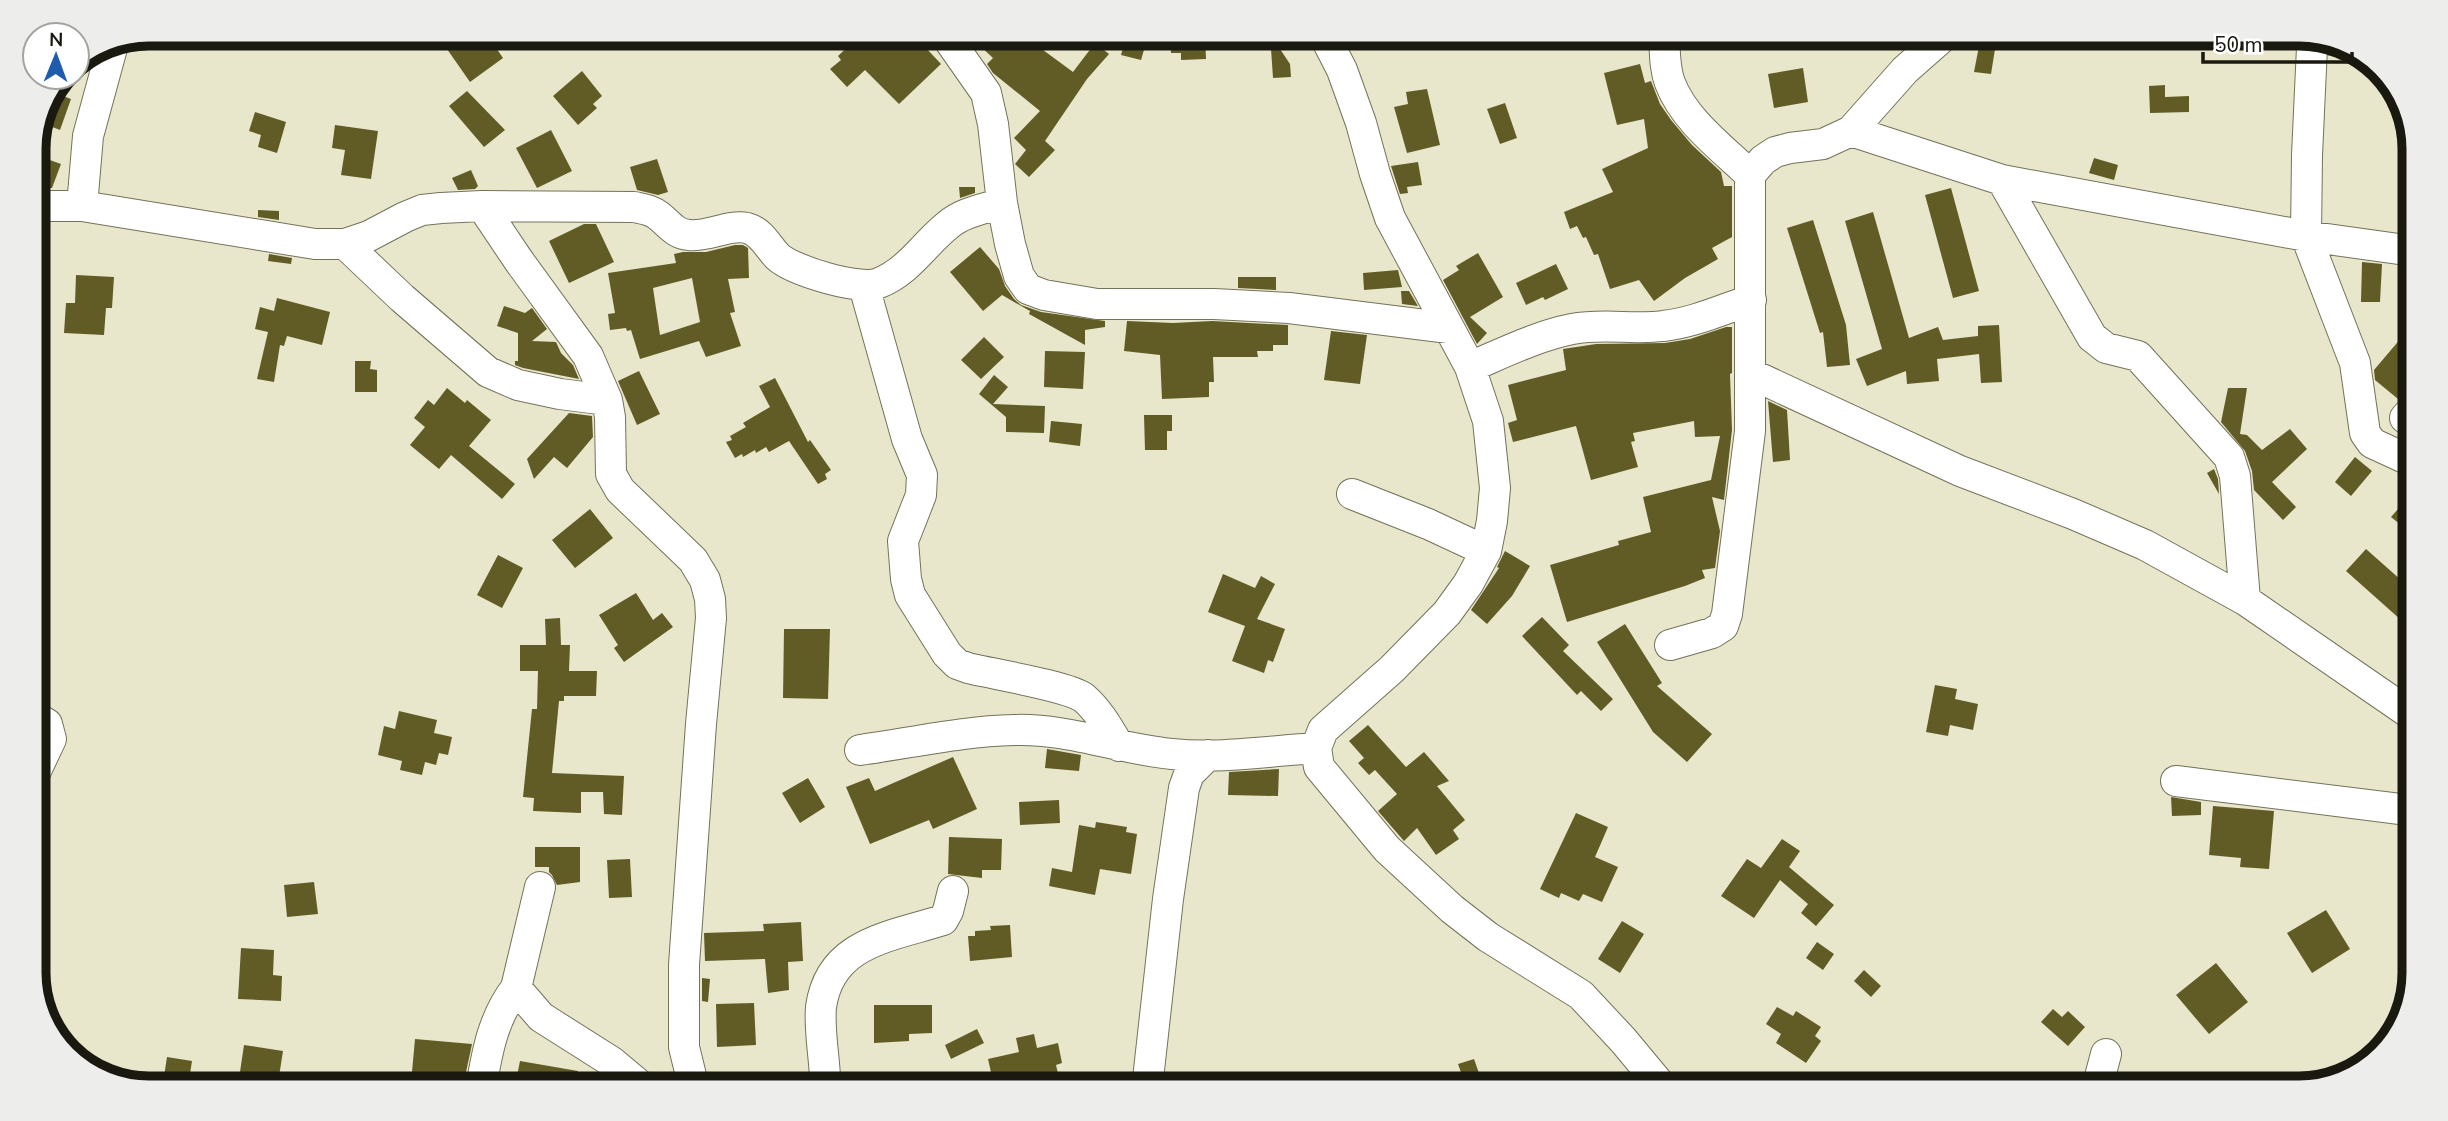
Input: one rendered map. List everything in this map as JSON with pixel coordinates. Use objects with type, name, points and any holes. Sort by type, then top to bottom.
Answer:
[{"type":"street","points":[[953,46],[986,93],[993,124],[1002,203],[1018,276],[1028,289],[1044,295],[1097,304],[1214,304],[1289,308],[1449,328]]},
{"type":"street","points":[[1330,46],[1342,70],[1361,123],[1390,218],[1471,367],[1488,421],[1495,488],[1486,551],[1468,584],[1447,613],[1392,669],[1323,730],[1316,748],[1319,767],[1387,849],[1452,909],[1488,937],[1581,995],[1653,1076]]},
{"type":"street","points":[[1664,46],[1665,64],[1676,95],[1693,119],[1750,175]]},
{"type":"street","points":[[1670,645],[1712,633],[1723,626],[1727,614],[1751,431],[1750,175],[1763,160],[1775,152],[1823,144],[1851,131],[1905,70],[1932,46]]},
{"type":"street","points":[[2312,47],[2306,236],[2355,363],[2365,433],[2372,443],[2402,457]]},
{"type":"street","points":[[82,206],[89,136],[111,53]]},
{"type":"street","points":[[1851,131],[2002,180],[2306,236],[2402,249]]},
{"type":"street","points":[[2002,180],[2092,337],[2106,348],[2138,356],[2229,457],[2235,476],[2245,600]]},
{"type":"street","points":[[46,206],[82,206],[315,244],[345,244],[369,236],[422,211],[482,206],[634,207],[658,215],[675,231],[688,236],[749,228],[780,258],[797,267],[864,286],[878,284],[905,269],[950,223],[966,214],[1002,203]]},
{"type":"street","points":[[482,206],[588,356],[607,400],[611,474],[620,490],[693,560],[705,580],[710,599],[711,618],[684,965],[684,1047],[691,1076]]},
{"type":"street","points":[[345,244],[402,298],[488,372],[517,384],[560,394],[607,400]]},
{"type":"street","points":[[864,286],[907,439],[922,475],[921,495],[904,541],[906,579],[910,595],[947,654],[957,664],[1081,696],[1097,711],[1119,746]]},
{"type":"street","points":[[1471,367],[1533,341],[1571,329],[1610,325],[1661,327],[1683,323],[1751,300]]},
{"type":"street","points":[[1751,374],[1960,471],[2145,545],[2245,600],[2402,708]]},
{"type":"street","points":[[1352,494],[1428,524],[1486,551]]},
{"type":"street","points":[[46,723],[51,739],[46,750]]},
{"type":"street","points":[[860,750],[1015,730],[1072,735],[1119,746],[1173,754],[1208,755],[1316,748]]},
{"type":"street","points":[[1148,1076],[1168,899],[1184,788],[1189,774],[1208,755]]},
{"type":"street","points":[[2176,780],[2402,809]]},
{"type":"street","points":[[483,1076],[489,1040],[505,1002],[516,988],[540,887]]},
{"type":"street","points":[[825,1076],[821,1009],[827,983],[840,961],[863,946],[943,920],[953,891]]},
{"type":"street","points":[[516,988],[541,1017],[612,1062],[629,1076]]},
{"type":"street","points":[[2100,1076],[2106,1054]]},
{"type":"building","points":[[445,46],[495,46],[503,58],[470,82]]},
{"type":"building","points":[[848,46],[924,46],[941,64],[899,104],[865,70],[847,87],[830,69],[841,60],[838,56]]},
{"type":"building","points":[[980,46],[1040,46],[1073,72],[1093,46],[1099,46],[1109,54],[1087,79],[1045,141],[1055,150],[1029,177],[1015,164],[1026,150],[1014,138],[1040,111],[993,73],[987,64],[993,58]]},
{"type":"building","points":[[1123,46],[1145,46],[1141,60],[1121,55]]},
{"type":"building","points":[[1171,46],[1206,46],[1206,59],[1181,60],[1181,53],[1171,53]]},
{"type":"building","points":[[1271,46],[1278,46],[1290,64],[1291,77],[1273,78]]},
{"type":"building","points":[[1979,46],[1995,49],[1991,74],[1974,72]]},
{"type":"building","points":[[1640,64],[1645,83],[1651,81],[1660,104],[1671,120],[1692,145],[1721,172],[1724,186],[1732,186],[1732,237],[1712,248],[1718,259],[1685,278],[1654,301],[1639,280],[1610,289],[1598,254],[1594,255],[1586,237],[1583,238],[1577,226],[1570,229],[1564,212],[1613,192],[1602,169],[1648,148],[1644,119],[1617,125],[1604,73]]},
{"type":"building","points":[[1803,68],[1808,102],[1774,108],[1768,74]]},
{"type":"building","points":[[582,71],[602,96],[593,104],[597,108],[578,125],[553,96]]},
{"type":"building","points":[[2165,85],[2165,97],[2189,96],[2189,112],[2150,113],[2149,86]]},
{"type":"building","points":[[1427,89],[1440,145],[1407,153],[1394,107],[1408,104],[1406,92]]},
{"type":"building","points":[[467,91],[505,130],[484,147],[449,106]]},
{"type":"building","points":[[61,95],[71,99],[60,130],[48,126]]},
{"type":"building","points":[[1505,103],[1517,138],[1500,144],[1487,109]]},
{"type":"building","points":[[255,112],[286,122],[277,153],[258,147],[261,135],[249,131]]},
{"type":"building","points":[[335,125],[378,131],[371,179],[341,175],[345,150],[332,148]]},
{"type":"building","points":[[551,130],[572,171],[537,188],[516,148]]},
{"type":"building","points":[[2094,158],[2118,165],[2114,180],[2089,173]]},
{"type":"building","points":[[46,159],[61,164],[52,188],[46,188]]},
{"type":"building","points":[[657,159],[668,192],[658,195],[637,190],[630,167]]},
{"type":"building","points":[[1418,162],[1422,185],[1407,187],[1408,193],[1400,194],[1391,166]]},
{"type":"building","points":[[471,170],[478,186],[475,189],[458,190],[452,178]]},
{"type":"building","points":[[959,187],[975,187],[975,193],[960,198]]},
{"type":"building","points":[[1951,188],[1979,291],[1953,298],[1925,195]]},
{"type":"building","points":[[258,210],[279,211],[279,220],[258,217]]},
{"type":"building","points":[[1873,212],[1909,338],[1938,327],[1943,340],[1978,336],[1978,326],[1999,325],[2002,382],[1981,383],[1979,354],[1937,359],[1939,381],[1907,384],[1906,371],[1867,386],[1856,359],[1882,349],[1845,221]]},
{"type":"building","points":[[1813,220],[1846,325],[1850,365],[1827,367],[1823,332],[1820,333],[1787,228]]},
{"type":"building","points":[[584,224],[596,224],[614,262],[569,283],[549,241]]},
{"type":"building","points":[[735,245],[748,248],[749,278],[728,279],[735,312],[730,313],[741,346],[706,357],[699,341],[640,359],[631,330],[610,330],[608,314],[615,313],[608,273],[676,263],[674,254],[683,252],[706,252]],"holes":[[[692,278],[700,322],[660,335],[653,288]]]},
{"type":"building","points":[[980,247],[999,269],[1005,286],[1021,305],[1041,312],[1105,321],[1105,327],[1085,330],[1085,345],[1029,314],[1030,311],[1002,295],[983,311],[950,272]]},
{"type":"building","points":[[1478,253],[1503,297],[1470,317],[1487,333],[1477,344],[1443,280],[1459,270],[1456,266]]},
{"type":"building","points":[[269,254],[292,258],[291,264],[268,261]]},
{"type":"building","points":[[2362,262],[2382,264],[2380,302],[2361,302]]},
{"type":"building","points":[[1556,264],[1568,289],[1526,305],[1516,283]]},
{"type":"building","points":[[1398,270],[1402,287],[1364,290],[1363,273]]},
{"type":"building","points":[[76,275],[114,277],[112,308],[106,308],[104,335],[64,333],[66,303],[75,303]]},
{"type":"building","points":[[1238,277],[1276,277],[1276,290],[1238,288]]},
{"type":"building","points":[[1401,291],[1409,291],[1418,306],[1402,304]]},
{"type":"building","points":[[277,298],[330,312],[322,345],[287,336],[284,346],[280,345],[274,382],[257,379],[268,332],[255,329],[260,307],[274,311]]},
{"type":"building","points":[[504,306],[525,313],[532,308],[547,329],[532,341],[556,342],[561,353],[573,365],[579,379],[515,365],[515,361],[518,361],[518,333],[497,326]]},
{"type":"building","points":[[1127,321],[1212,321],[1288,325],[1288,345],[1273,345],[1273,351],[1257,351],[1258,357],[1213,357],[1214,382],[1209,382],[1209,397],[1162,399],[1160,355],[1124,351]]},
{"type":"building","points":[[1732,327],[1732,430],[1724,500],[1712,497],[1720,531],[1715,568],[1702,570],[1705,578],[1685,586],[1567,622],[1550,565],[1619,545],[1618,541],[1651,532],[1643,497],[1711,480],[1720,436],[1695,437],[1694,421],[1633,433],[1635,441],[1631,442],[1638,467],[1591,480],[1576,426],[1513,442],[1508,423],[1517,420],[1508,385],[1566,370],[1563,349],[1596,344],[1665,343],[1690,339]]},
{"type":"building","points":[[1331,331],[1367,335],[1360,384],[1324,380]]},
{"type":"building","points":[[984,337],[1004,357],[981,379],[961,360]]},
{"type":"building","points":[[2402,337],[2402,396],[2398,399],[2375,380],[2374,370]]},
{"type":"building","points":[[1045,351],[1085,352],[1083,389],[1044,387]]},
{"type":"building","points":[[355,361],[371,361],[370,369],[377,370],[377,392],[355,392]]},
{"type":"building","points":[[639,371],[660,414],[637,425],[618,381]]},
{"type":"building","points":[[994,375],[1008,387],[993,404],[1045,406],[1044,433],[1006,432],[1006,417],[979,394]]},
{"type":"building","points":[[775,378],[808,442],[810,440],[831,470],[825,474],[827,479],[818,484],[789,441],[769,452],[766,447],[756,453],[755,450],[735,458],[726,442],[732,440],[730,436],[746,427],[743,423],[770,407],[759,386]]},
{"type":"building","points":[[447,388],[491,420],[469,446],[515,484],[502,499],[451,455],[439,469],[410,445],[425,427],[414,418],[428,400],[434,405]]},
{"type":"building","points":[[2228,388],[2247,388],[2240,434],[2247,435],[2262,450],[2290,429],[2307,449],[2272,482],[2296,507],[2283,520],[2254,490],[2252,471],[2245,451],[2221,422]]},
{"type":"building","points":[[1768,401],[1787,410],[1790,460],[1773,462]]},
{"type":"building","points":[[569,413],[592,416],[593,437],[567,468],[554,457],[534,479],[527,459]]},
{"type":"building","points":[[1144,415],[1172,415],[1172,431],[1167,431],[1167,450],[1145,450]]},
{"type":"building","points":[[1051,421],[1082,424],[1080,446],[1049,442]]},
{"type":"building","points":[[2355,457],[2372,471],[2351,496],[2335,482]]},
{"type":"building","points":[[2214,469],[2218,479],[2219,494],[2207,473]]},
{"type":"building","points":[[2402,504],[2402,526],[2391,517]]},
{"type":"building","points":[[590,509],[613,538],[575,568],[552,540]]},
{"type":"building","points":[[2366,549],[2402,581],[2402,621],[2346,571]]},
{"type":"building","points":[[1505,551],[1530,566],[1512,596],[1487,624],[1471,610],[1499,568],[1497,567]]},
{"type":"building","points":[[498,555],[523,568],[502,608],[477,595]]},
{"type":"building","points":[[1223,574],[1255,588],[1261,576],[1275,584],[1257,619],[1285,629],[1273,662],[1268,660],[1264,673],[1232,661],[1245,626],[1208,612]]},
{"type":"building","points":[[636,593],[653,620],[662,613],[673,627],[624,662],[614,648],[618,645],[599,615]]},
{"type":"building","points":[[1542,617],[1569,645],[1563,651],[1613,699],[1601,711],[1581,691],[1577,695],[1522,636]]},
{"type":"building","points":[[560,618],[561,645],[570,645],[569,671],[597,671],[596,696],[564,696],[564,701],[559,701],[552,773],[624,776],[622,815],[604,814],[603,792],[581,792],[581,813],[533,811],[534,798],[523,797],[532,709],[537,709],[538,671],[520,671],[520,645],[546,645],[545,619]]},
{"type":"building","points":[[1625,624],[1662,683],[1657,686],[1712,734],[1687,762],[1653,732],[1597,642]]},
{"type":"building","points":[[784,629],[830,629],[828,699],[783,698]]},
{"type":"building","points":[[1935,685],[1957,689],[1955,699],[1978,704],[1973,730],[1950,725],[1948,736],[1926,732]]},
{"type":"building","points":[[399,711],[437,720],[434,733],[452,737],[448,755],[439,753],[436,765],[425,762],[422,775],[400,770],[402,761],[378,755],[384,726],[395,729]]},
{"type":"building","points":[[1368,725],[1406,767],[1424,752],[1449,781],[1437,786],[1465,820],[1453,830],[1459,839],[1436,855],[1417,828],[1404,841],[1378,811],[1397,794],[1375,770],[1369,775],[1358,763],[1364,758],[1349,741]]},
{"type":"building","points":[[1047,749],[1081,755],[1079,771],[1045,768]]},
{"type":"building","points":[[953,757],[977,809],[933,829],[929,820],[870,844],[846,787],[869,778],[875,791]]},
{"type":"building","points":[[1279,769],[1278,796],[1228,795],[1229,772]]},
{"type":"building","points":[[808,778],[825,807],[800,823],[782,793]]},
{"type":"building","points":[[2171,797],[2201,802],[2201,815],[2172,816]]},
{"type":"building","points":[[1059,800],[1060,823],[1020,825],[1019,802]]},
{"type":"building","points":[[2213,806],[2274,811],[2269,869],[2240,867],[2241,858],[2209,855]]},
{"type":"building","points":[[1576,813],[1608,827],[1595,857],[1618,867],[1602,902],[1583,894],[1579,901],[1561,893],[1559,898],[1540,889]]},
{"type":"building","points":[[1096,822],[1127,827],[1126,832],[1137,834],[1131,874],[1100,869],[1095,895],[1049,886],[1052,868],[1072,872],[1079,825],[1095,828]]},
{"type":"building","points":[[949,837],[1002,839],[1001,870],[982,870],[982,878],[948,874]]},
{"type":"building","points":[[1782,839],[1800,851],[1789,867],[1834,905],[1816,926],[1801,913],[1808,904],[1780,880],[1754,918],[1721,896],[1747,859],[1761,868]]},
{"type":"building","points":[[535,847],[580,847],[580,882],[557,885],[549,867],[535,867]]},
{"type":"building","points":[[630,859],[632,897],[609,898],[607,860]]},
{"type":"building","points":[[314,882],[318,914],[287,917],[284,885]]},
{"type":"building","points":[[2326,910],[2350,949],[2312,973],[2287,933]]},
{"type":"building","points":[[1622,921],[1644,934],[1620,973],[1598,959]]},
{"type":"building","points":[[801,922],[803,961],[788,962],[789,990],[768,993],[765,959],[705,961],[704,933],[764,931],[763,924]]},
{"type":"building","points":[[1010,925],[1012,957],[970,961],[968,936],[975,936],[975,931],[991,930],[990,926]]},
{"type":"building","points":[[1817,942],[1834,954],[1823,970],[1806,958]]},
{"type":"building","points":[[241,948],[274,950],[273,975],[282,976],[281,1001],[238,999]]},
{"type":"building","points":[[2216,963],[2248,1002],[2209,1034],[2176,995]]},
{"type":"building","points":[[1864,970],[1881,986],[1871,997],[1854,981]]},
{"type":"building","points":[[702,978],[710,979],[708,1002],[702,1001]]},
{"type":"building","points":[[754,1003],[756,1045],[717,1047],[716,1004]]},
{"type":"building","points":[[874,1005],[932,1005],[932,1033],[909,1034],[909,1041],[874,1043]]},
{"type":"building","points":[[1777,1007],[1793,1016],[1796,1011],[1821,1027],[1815,1036],[1821,1041],[1806,1063],[1776,1043],[1781,1034],[1766,1024]]},
{"type":"building","points":[[2053,1009],[2062,1017],[2068,1011],[2085,1027],[2068,1046],[2041,1022]]},
{"type":"building","points":[[977,1029],[984,1043],[951,1059],[945,1045]]},
{"type":"building","points":[[1034,1034],[1037,1048],[1058,1043],[1062,1063],[1056,1065],[1059,1076],[992,1076],[988,1059],[1019,1052],[1016,1038]]},
{"type":"building","points":[[415,1039],[472,1044],[465,1076],[412,1072]]},
{"type":"building","points":[[244,1045],[283,1051],[279,1076],[254,1076],[240,1072]]},
{"type":"building","points":[[167,1057],[192,1061],[190,1076],[164,1076]]},
{"type":"building","points":[[1474,1059],[1480,1076],[1462,1076],[1458,1064]]},
{"type":"building","points":[[520,1061],[578,1071],[577,1076],[517,1076]]}]
